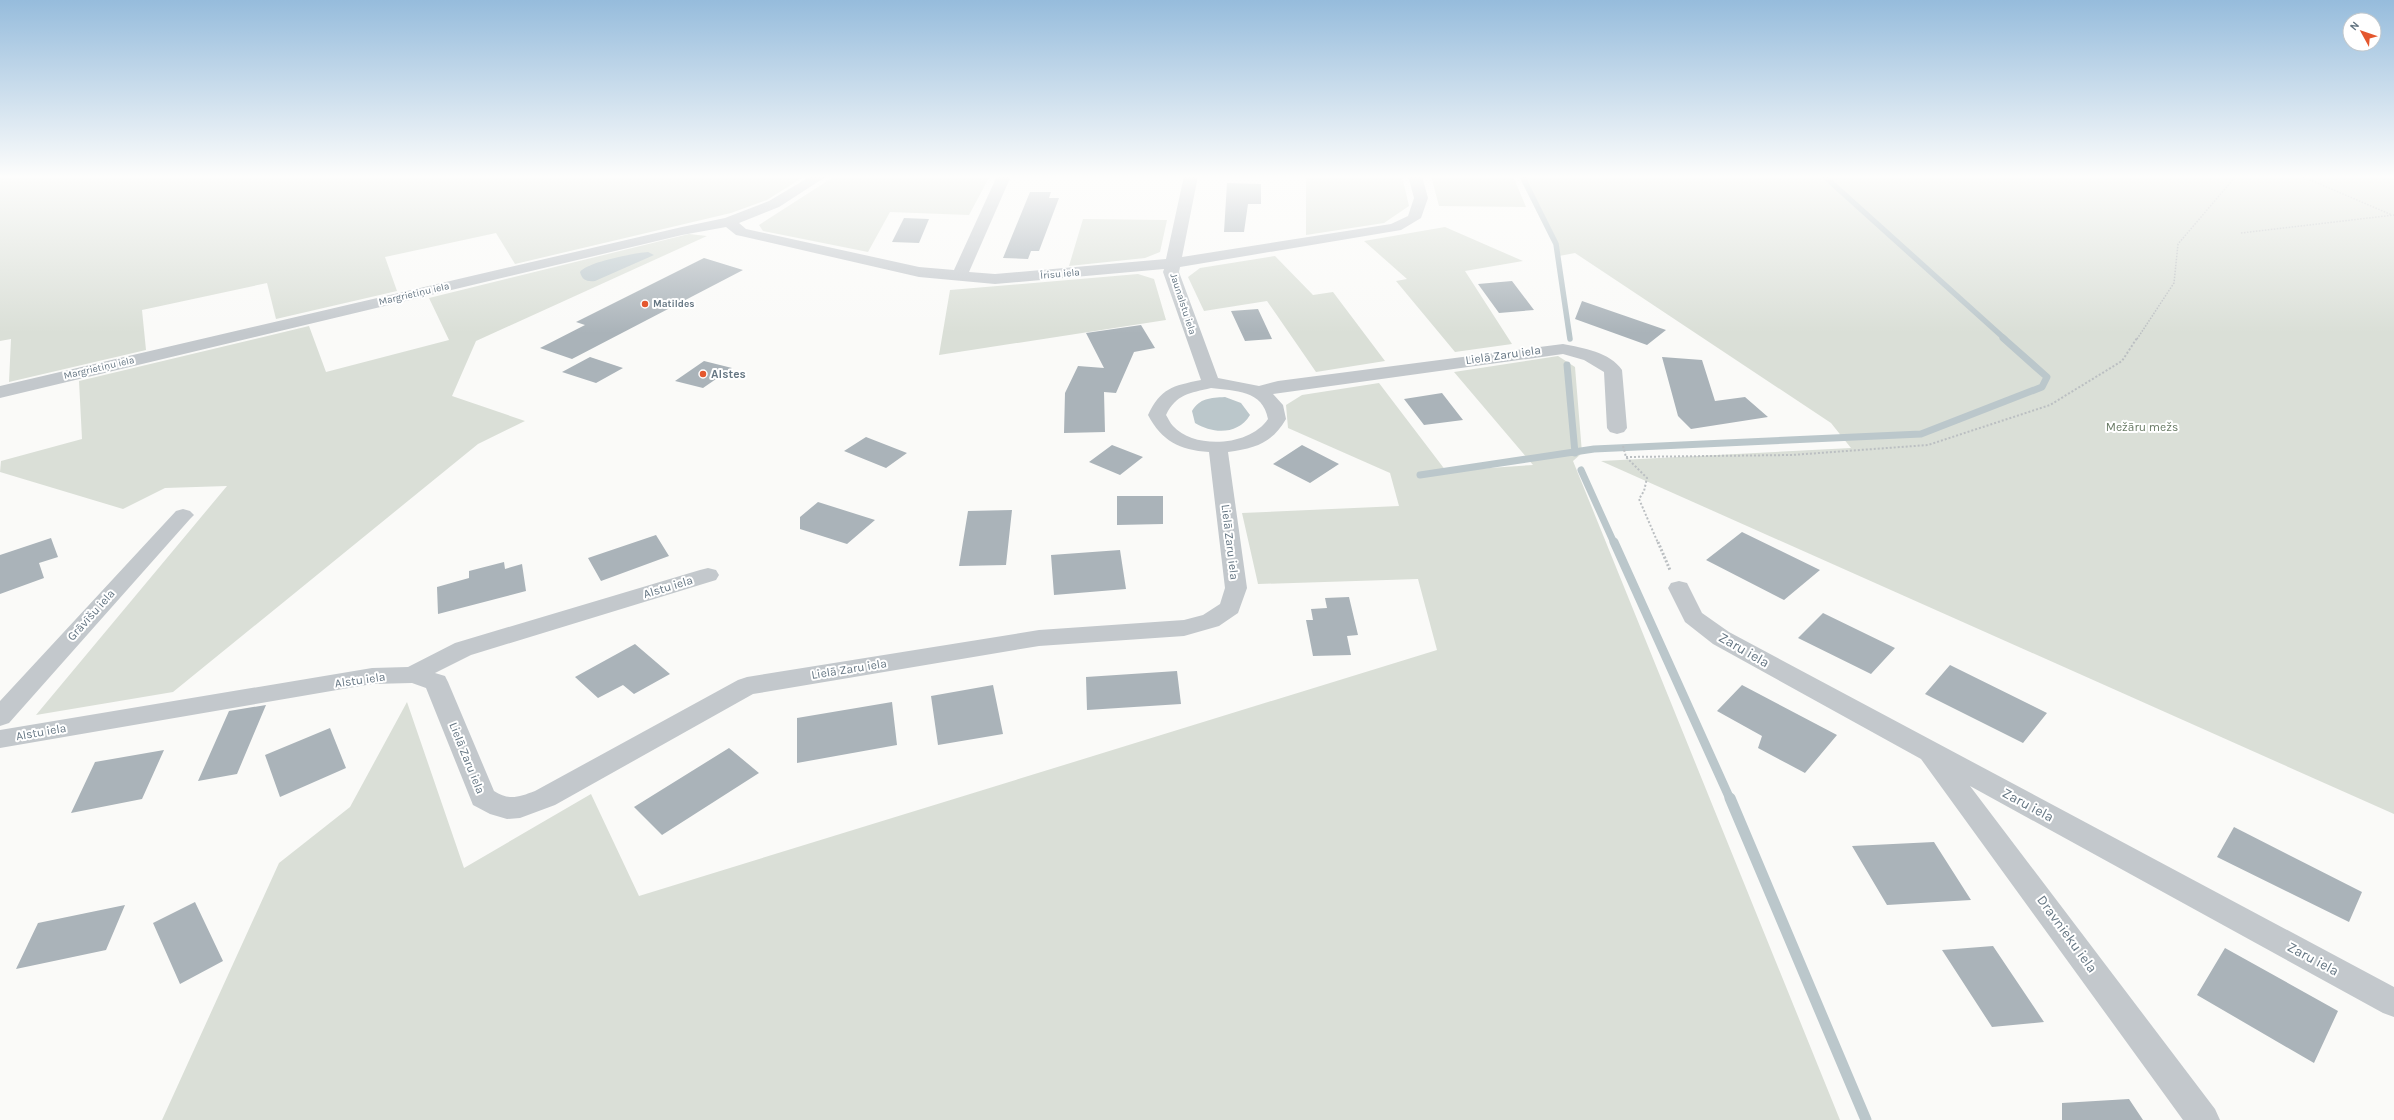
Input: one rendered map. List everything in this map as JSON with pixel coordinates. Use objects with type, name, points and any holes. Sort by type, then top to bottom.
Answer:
[{"type":"street","name":"Margrietiņu iela","points":[[0,392],[659,236],[698,228]]},
{"type":"street","name":"Īrisu iela","points":[[737,228],[741,232],[919,272],[995,279],[1174,263],[1388,228]]},
{"type":"street","points":[[959,276],[980,228]]},
{"type":"street","name":"Jaunalstu iela","points":[[1181,228],[1171,272],[1211,383]]},
{"type":"street","name":"Lielā Zaru iela","points":[[1259,392],[1278,386],[1543,350],[1563,349],[1588,354],[1602,361],[1614,370],[1617,428]]},
{"type":"street","points":[[1211,383],[1237,385],[1259,392],[1274,405],[1277,419],[1267,433],[1246,443],[1218,447],[1188,442],[1166,431],[1157,415],[1164,400],[1183,388],[1211,383]]},
{"type":"street","name":"Lielā Zaru iela","points":[[412,675],[436,682],[483,798],[498,808],[517,808],[545,798],[747,686],[1039,638],[1184,628],[1211,621],[1230,608],[1236,588],[1218,447]]},
{"type":"street","name":"Grāvīšu iela","points":[[0,717],[140,560],[183,515]]},
{"type":"street","name":"Alstu iela","points":[[0,739],[177,707],[372,676],[412,675],[463,649],[708,575]]},
{"type":"street","name":"Zaru iela","points":[[1679,588],[1693,617],[1721,638],[2394,1003]]},
{"type":"street","name":"Dravnieku iela","points":[[1928,750],[2035,891],[2203,1120]]},
{"type":"path","points":[[1626,457],[1792,455],[1928,445],[2050,405],[2122,361],[2174,283],[2178,244],[2191,228]]},
{"type":"path","points":[[2241,233],[2281,228]]},
{"type":"path","points":[[1617,428],[1626,457],[1647,478],[1644,491],[1639,499],[1679,588]]},
{"type":"green space","points":[[0,228],[666,228],[515,264],[496,233],[385,257],[397,291],[276,319],[267,283],[142,310],[146,350],[9,382],[11,339],[0,341]]},
{"type":"green space","points":[[761,228],[881,228],[868,252],[763,231]]},
{"type":"green space","points":[[1080,228],[1165,228],[1160,252],[1145,258],[1069,266]]},
{"type":"green space","points":[[1306,228],[1350,228],[1306,235]]},
{"type":"green space","points":[[1438,228],[1448,228],[1523,261],[1465,271],[1512,344],[1455,352],[1396,281],[1407,279],[1364,241]]},
{"type":"green space","name":"Mežāru mežs","points":[[1548,228],[2394,228],[2394,814],[1601,461],[1851,448],[1831,423],[1575,253],[1559,256],[1556,244]]},
{"type":"green space","points":[[689,234],[707,236],[476,341],[452,396],[525,421],[478,444],[173,692],[36,715],[227,486],[165,488],[123,509],[0,472],[1,461],[82,439],[79,381],[309,326],[326,372],[449,340],[429,298]]},
{"type":"green space","points":[[1275,256],[1313,295],[1333,292],[1385,361],[1316,372],[1267,301],[1204,311],[1188,277],[1200,268]]},
{"type":"green space","points":[[1138,274],[1154,279],[1166,320],[939,355],[950,290]]},
{"type":"green space","points":[[1558,356],[1575,367],[1582,453],[1573,461],[1840,1120],[162,1120],[279,863],[350,807],[407,702],[464,868],[591,794],[639,896],[1437,650],[1418,579],[1258,584],[1242,513],[1399,506],[1390,473],[1288,428],[1286,405],[1302,395],[1379,383],[1446,471],[1533,465],[1454,372]]},
{"type":"shaded area","points":[[648,252],[654,255],[595,281],[585,280],[580,272],[584,268],[601,262],[623,256]]},
{"type":"shaded area","points":[[1225,397],[1241,403],[1250,415],[1245,422],[1225,431],[1217,431],[1202,427],[1195,423],[1192,411],[1198,403],[1210,398]]},
{"type":"building","points":[[899,228],[925,228],[919,243],[892,242]]},
{"type":"building","points":[[1015,228],[1048,228],[1039,251],[1031,251],[1028,259],[1003,258]]},
{"type":"building","points":[[1224,228],[1245,228],[1244,232],[1224,232]]},
{"type":"building","name":"Matildes","points":[[704,258],[743,270],[572,359],[540,348],[585,325],[576,322]]},
{"type":"building","points":[[1512,281],[1534,310],[1499,313],[1478,284]]},
{"type":"building","points":[[1582,301],[1666,330],[1647,345],[1575,319]]},
{"type":"building","points":[[1258,309],[1272,339],[1245,341],[1231,311]]},
{"type":"building","points":[[1141,325],[1155,348],[1134,352],[1116,393],[1104,392],[1105,432],[1064,433],[1065,393],[1078,366],[1104,368],[1086,333]]},
{"type":"building","points":[[590,357],[623,368],[596,383],[562,372]]},
{"type":"building","points":[[1662,357],[1702,360],[1715,401],[1745,397],[1768,417],[1691,429],[1678,416]]},
{"type":"building","name":"Alstes","points":[[704,361],[732,368],[703,388],[675,381]]},
{"type":"building","points":[[1442,393],[1463,420],[1424,425],[1404,399]]},
{"type":"building","points":[[866,437],[907,453],[886,468],[844,451]]},
{"type":"building","points":[[1112,445],[1143,457],[1120,475],[1089,462]]},
{"type":"building","points":[[1302,445],[1339,464],[1310,483],[1273,464]]},
{"type":"building","points":[[1117,496],[1163,496],[1163,524],[1117,525]]},
{"type":"building","points":[[818,502],[875,520],[847,544],[800,529],[800,517]]},
{"type":"building","points":[[1012,510],[1006,565],[959,566],[968,511]]},
{"type":"building","points":[[1742,532],[1820,570],[1784,600],[1706,560]]},
{"type":"building","points":[[656,535],[669,556],[601,581],[588,558]]},
{"type":"building","points":[[51,538],[58,557],[39,563],[44,578],[0,594],[0,555]]},
{"type":"building","points":[[1120,550],[1126,589],[1054,595],[1051,555]]},
{"type":"building","points":[[504,562],[505,569],[522,564],[526,591],[438,614],[437,587],[469,578],[469,571]]},
{"type":"building","points":[[1349,597],[1358,635],[1347,636],[1351,655],[1313,656],[1306,620],[1313,620],[1311,609],[1327,608],[1325,598]]},
{"type":"building","points":[[1823,613],[1895,648],[1871,674],[1798,638]]},
{"type":"building","points":[[635,644],[670,674],[634,694],[623,685],[598,698],[575,677]]},
{"type":"building","points":[[1950,665],[2047,713],[2023,743],[1925,694]]},
{"type":"building","points":[[1177,671],[1181,704],[1087,710],[1086,677]]},
{"type":"building","points":[[993,685],[1003,734],[938,745],[931,696]]},
{"type":"building","points":[[1742,685],[1837,735],[1805,773],[1758,748],[1762,736],[1717,711]]},
{"type":"building","points":[[892,702],[897,745],[797,763],[797,718]]},
{"type":"building","points":[[266,705],[237,774],[198,781],[229,711]]},
{"type":"building","points":[[330,728],[346,768],[280,797],[265,755]]},
{"type":"building","points":[[729,748],[759,773],[662,835],[634,807]]},
{"type":"building","points":[[164,750],[142,799],[71,813],[95,762]]},
{"type":"building","points":[[2234,827],[2362,892],[2349,922],[2217,857]]},
{"type":"building","points":[[1934,842],[1971,900],[1887,905],[1852,846]]},
{"type":"building","points":[[195,902],[223,961],[180,984],[153,923]]},
{"type":"building","points":[[125,905],[106,950],[16,969],[38,923]]},
{"type":"building","points":[[1993,946],[2044,1022],[1992,1027],[1942,950]]},
{"type":"building","points":[[2225,948],[2338,1011],[2314,1063],[2197,995]]},
{"type":"building","points":[[2129,1099],[2143,1120],[2062,1120],[2062,1103]]},
{"type":"waterway","points":[[1548,228],[1556,244],[1570,339]]},
{"type":"waterway","points":[[1882,228],[2005,339]]},
{"type":"waterway","points":[[1575,452],[1594,449],[1921,434],[2042,387],[2047,377],[2003,338]]},
{"type":"waterway","points":[[1567,365],[1575,452]]},
{"type":"waterway","points":[[1420,475],[1575,452]]},
{"type":"waterway","points":[[1581,470],[1614,543]]},
{"type":"waterway","points":[[1614,542],[1730,799]]},
{"type":"waterway","points":[[1730,798],[1866,1120]]},
{"type":"place","name":"Matildes","points":[[645,304]]},
{"type":"place","name":"Alstes","points":[[703,374]]}]
